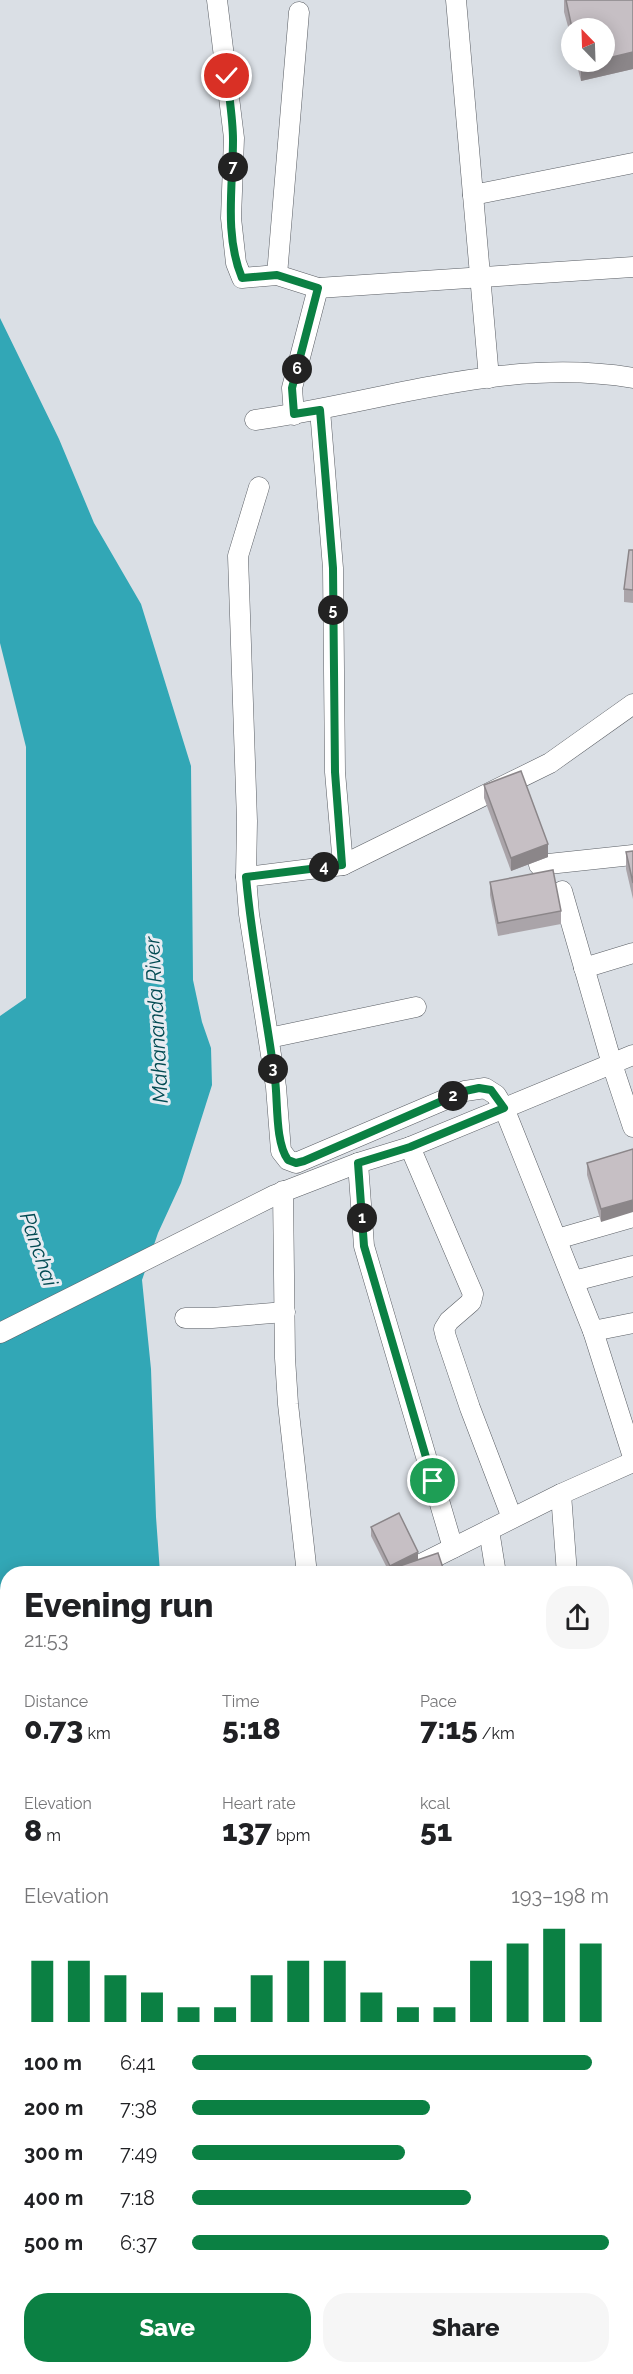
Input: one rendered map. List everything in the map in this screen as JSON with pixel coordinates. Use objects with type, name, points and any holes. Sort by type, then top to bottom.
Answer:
[{"type":"street","points":[[217,0],[234,138],[231,218],[236,263],[242,278],[277,275],[318,288],[633,267]]},
{"type":"street","points":[[456,0],[489,378]]},
{"type":"street","points":[[277,275],[299,12]]},
{"type":"street","points":[[473,195],[633,163]]},
{"type":"street","points":[[294,414],[292,388],[318,288]]},
{"type":"street","points":[[255,420],[320,410],[462,381],[521,374],[578,372],[633,378]]},
{"type":"street","points":[[320,410],[333,568],[335,772],[342,865]]},
{"type":"street","points":[[259,487],[238,556],[247,821],[246,877],[249,914],[269,1038],[281,1151],[288,1160],[296,1163],[304,1161],[465,1091],[479,1088],[491,1090],[504,1108],[574,1281],[593,1331],[633,1457]]},
{"type":"street","points":[[246,877],[342,865],[549,763],[633,705]]},
{"type":"street","points":[[539,866],[633,855]]},
{"type":"street","points":[[562,891],[612,1064],[633,1127]]},
{"type":"street","points":[[584,968],[633,953]]},
{"type":"street","points":[[269,1038],[416,1007]]},
{"type":"street","points":[[0,1333],[276,1195],[358,1163],[410,1147],[633,1055]]},
{"type":"street","points":[[410,1147],[473,1294],[471,1302],[449,1321],[444,1329],[470,1408],[512,1518]]},
{"type":"street","points":[[358,1163],[364,1246],[453,1548]]},
{"type":"street","points":[[276,1195],[285,1312],[288,1404],[306,1566]]},
{"type":"street","points":[[557,1239],[633,1217]]},
{"type":"street","points":[[574,1281],[633,1266]]},
{"type":"street","points":[[185,1318],[285,1312]]},
{"type":"street","points":[[593,1331],[633,1323]]},
{"type":"street","points":[[416,1566],[561,1494],[633,1462]]},
{"type":"street","points":[[561,1494],[566,1566]]},
{"type":"street","points":[[489,1530],[495,1566]]},
{"type":"water","points":[[0,318],[59,439],[94,523],[141,604],[191,766],[193,980],[202,1022],[211,1048],[212,1085],[181,1183],[158,1233],[142,1280],[151,1369],[160,1566],[0,1566],[0,1016],[26,998],[26,747],[0,643]]},
{"type":"building","points":[[566,0],[633,0],[633,52],[615,56],[615,18],[570,18]]},
{"type":"building","points":[[629,550],[633,550],[633,590],[624,589]]},
{"type":"building","points":[[521,771],[548,844],[511,858],[484,785]]},
{"type":"building","points":[[633,851],[633,883],[626,852]]},
{"type":"building","points":[[553,870],[561,911],[498,923],[490,882]]},
{"type":"building","points":[[633,1149],[633,1200],[601,1209],[587,1163]]},
{"type":"building","points":[[399,1513],[418,1552],[390,1566],[371,1527]]},
{"type":"building","points":[[438,1553],[442,1566],[400,1566]]},
{"type":"route","points":[[227,76],[234,138],[231,218],[236,263],[242,278],[277,275],[318,288],[292,388],[294,414],[320,410],[333,568],[335,772],[342,865],[246,877],[249,914],[276,1087],[281,1151],[288,1160],[296,1163],[304,1161],[465,1091],[479,1088],[491,1090],[504,1108],[410,1147],[358,1163],[364,1246],[433,1481]]},
{"type":"water label","name":"Mahananda River","points":[[156,1020]]},
{"type":"water label","name":"Panchai","points":[[39,1249]]}]
